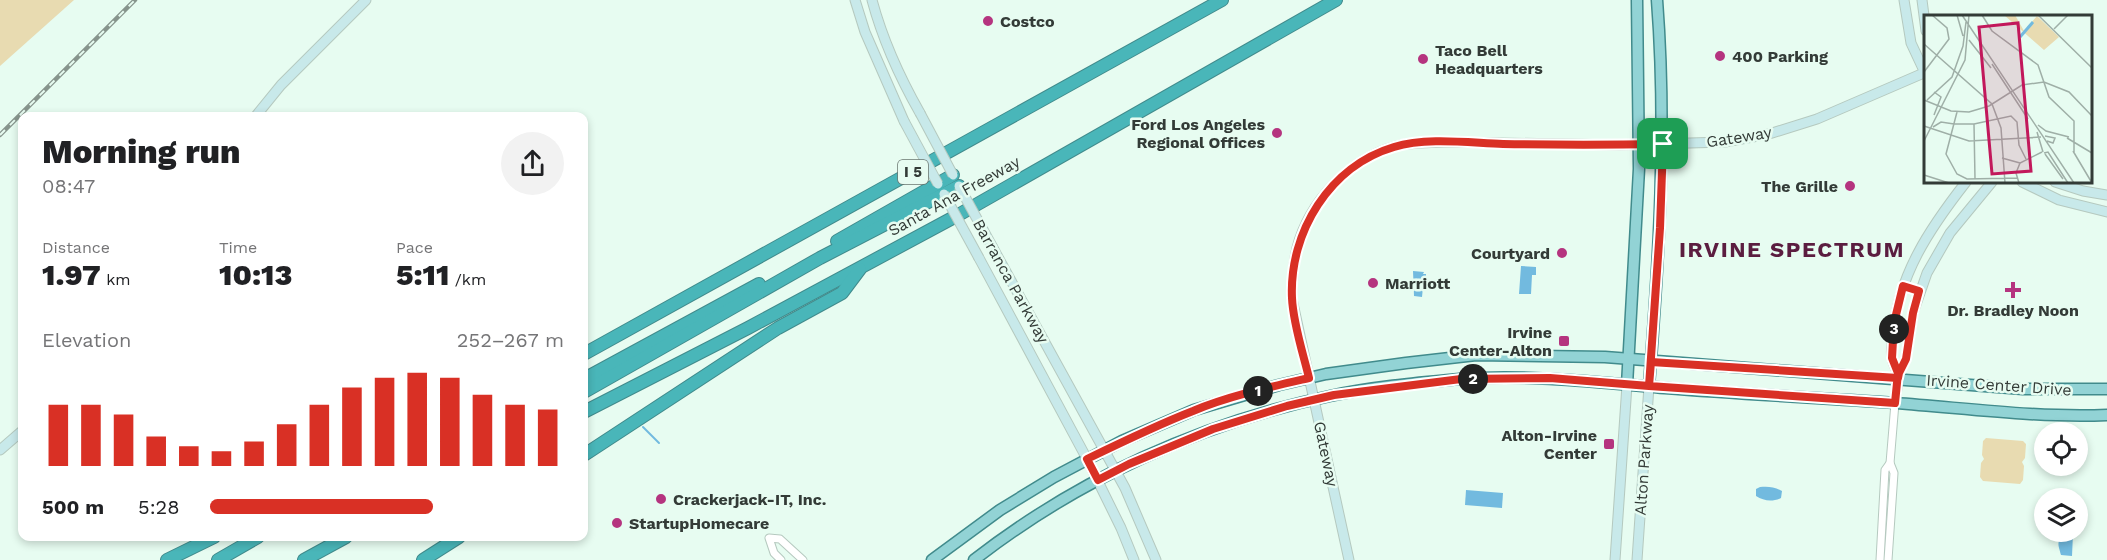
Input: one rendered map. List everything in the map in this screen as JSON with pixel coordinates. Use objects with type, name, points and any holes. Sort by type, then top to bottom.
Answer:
[{"type":"highway","name":"I 5","points":[[588,352],[1222,0]]},
{"type":"highway","name":"Santa Ana Freeway","points":[[588,410],[748,328],[960,214],[1336,0]]},
{"type":"highway","points":[[588,377],[956,181]]},
{"type":"highway","points":[[588,390],[818,256]]},
{"type":"highway","points":[[588,452],[778,328],[842,293],[864,264]]},
{"type":"highway","points":[[167,560],[206,541]]},
{"type":"highway","points":[[218,560],[251,541]]},
{"type":"highway","points":[[304,560],[339,541]]},
{"type":"highway","points":[[423,560],[453,541]]},
{"type":"main road","name":"Alton Parkway","points":[[1627,385],[1637,228],[1639,144],[1637,0]]},
{"type":"main road","name":"Alton Parkway","points":[[1649,386],[1660,228],[1663,144],[1662,52],[1658,0]]},
{"type":"main road","name":"Irvine Center Drive","points":[[932,560],[1000,510],[1087,459],[1194,410],[1309,378],[1406,363],[1476,355],[1542,355],[1898,378],[2023,389],[2107,389]]},
{"type":"main road","name":"Irvine Center Drive","points":[[974,560],[1031,520],[1114,470],[1213,429],[1334,395],[1461,379],[1550,378],[2039,414],[2107,415]]},
{"type":"street","points":[[259,112],[281,85],[366,0]]},
{"type":"street","name":"Barranca Parkway","points":[[855,0],[864,32],[904,121],[1087,459],[1134,560]]},
{"type":"street","name":"Barranca Parkway","points":[[872,0],[878,24],[896,71],[1104,450],[1156,560]]},
{"type":"street","points":[[1904,0],[1911,43],[1924,71]]},
{"type":"street","points":[[1922,0],[1924,16]]},
{"type":"street","name":"Gateway","points":[[1349,560],[1292,299],[1293,268],[1297,248],[1309,218],[1327,191],[1346,174],[1382,151],[1407,144],[1725,142],[1769,134],[1817,119],[1924,73]]},
{"type":"street","points":[[1898,378],[1892,358],[1894,323],[1903,286],[1922,244],[1965,183]]},
{"type":"street","points":[[1880,560],[1886,470],[1890,463],[1898,378],[1906,359],[1911,323],[1919,291],[1932,262],[1950,233],[1991,183]]},
{"type":"street","points":[[2024,183],[2059,200],[2107,212]]},
{"type":"street","points":[[2058,183],[2083,191],[2107,195]]},
{"type":"street","points":[[1903,286],[1919,291]]},
{"type":"street","name":"Alton Parkway","points":[[1615,560],[1627,385]]},
{"type":"street","name":"Alton Parkway","points":[[1637,560],[1649,386]]},
{"type":"street","points":[[0,450],[18,434]]},
{"type":"street","points":[[1888,560],[1894,473],[1890,463]]},
{"type":"street","points":[[781,560],[774,553],[769,538],[780,538],[803,560]]},
{"type":"shaded area","points":[[0,0],[74,0],[0,66]]},
{"type":"shaded area","points":[[1986,438],[2023,441],[2026,444],[2025,458],[2022,462],[2023,480],[2020,484],[1983,481],[1980,477],[1981,463],[1984,459],[1983,441]]},
{"type":"water","points":[[1521,266],[1536,267],[1536,275],[1532,275],[1531,294],[1519,294]]},
{"type":"water","points":[[1413,271],[1426,274],[1426,280],[1421,280],[1422,297],[1414,296]]},
{"type":"water","points":[[1771,487],[1782,491],[1781,498],[1765,500],[1759,498],[1756,496],[1756,489]]},
{"type":"water","points":[[1466,490],[1503,493],[1502,508],[1465,505]]},
{"type":"water","points":[[2058,542],[2073,542],[2072,556],[2061,555]]},
{"type":"waterway","points":[[643,427],[659,443]]},
{"type":"railway","points":[[23,112],[135,0]]},
{"type":"railway","points":[[0,135],[18,117]]},
{"type":"place","name":"Costco","points":[[988,21]]},
{"type":"place","name":"400 Parking","points":[[1720,56]]},
{"type":"place","name":"Taco Bell Headquarters","points":[[1423,59]]},
{"type":"place","name":"Ford Los Angeles Regional Offices","points":[[1277,133]]},
{"type":"place","name":"The Grille","points":[[1850,186]]},
{"type":"place","name":"Courtyard","points":[[1562,253]]},
{"type":"place","name":"Marriott","points":[[1373,283]]},
{"type":"place","name":"Dr. Bradley Noon","points":[[2013,290]]},
{"type":"place","name":"Irvine Center-Alton","points":[[1564,341]]},
{"type":"place","name":"Alton-Irvine Center","points":[[1609,444]]},
{"type":"place","name":"Crackerjack-IT, Inc.","points":[[661,499]]},
{"type":"place","name":"StartupHomecare","points":[[617,523]]},
{"type":"district","name":"IRVINE SPECTRUM","points":[[1792,249]]},
{"type":"route","points":[[1663,144],[1446,142],[1407,144],[1382,151],[1357,166],[1327,191],[1309,218],[1297,248],[1293,268],[1292,299],[1309,378],[1194,410],[1122,441],[1087,459],[1098,480],[1114,470],[1213,429],[1287,406],[1334,395],[1461,379],[1550,378],[1649,386],[1651,362],[1898,378],[1906,359],[1919,291],[1903,286],[1894,323],[1892,358],[1898,373],[1898,378],[1895,403],[1649,386],[1660,228],[1663,144]]}]
